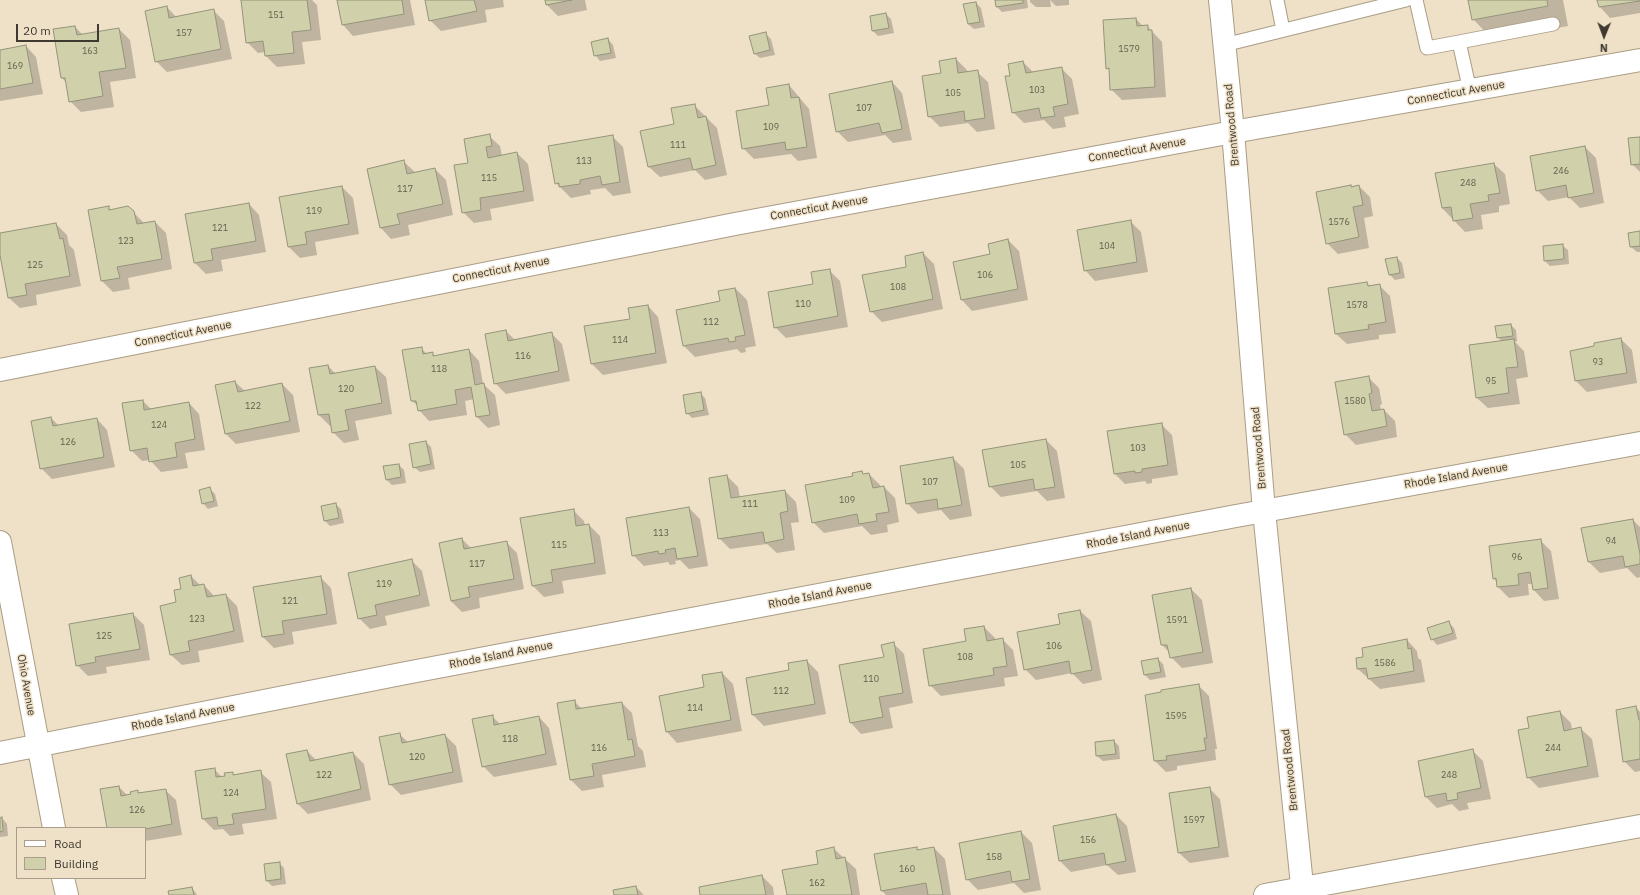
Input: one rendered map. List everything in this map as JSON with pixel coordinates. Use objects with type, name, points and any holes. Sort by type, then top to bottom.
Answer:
[{"type":"street","name":"Brentwood Road","points":[[1220,0],[1233,132],[1264,511],[1302,892]]},
{"type":"street","name":"Connecticut Avenue","points":[[0,370],[735,224],[1233,132],[1640,60]]},
{"type":"street","name":"Rhode Island Avenue","points":[[0,752],[406,673],[1264,511],[1640,443]]},
{"type":"street","name":"Ohio Avenue","points":[[0,542],[37,746],[54,827]]},
{"type":"street","points":[[1265,895],[1302,892],[1640,826]]},
{"type":"street","points":[[63,879],[67,895]]},
{"type":"lane","points":[[1277,0],[1283,30]]},
{"type":"lane","points":[[1224,45],[1406,0]]},
{"type":"lane","points":[[1416,0],[1427,48],[1553,24]]},
{"type":"lane","points":[[1460,42],[1470,91]]},
{"type":"building","points":[[241,0],[307,0],[311,30],[292,32],[294,53],[265,56],[263,41],[246,43]]},
{"type":"building","points":[[337,0],[402,0],[404,14],[342,25]]},
{"type":"building","points":[[425,0],[474,0],[477,11],[429,21]]},
{"type":"building","points":[[545,0],[572,0],[546,5]]},
{"type":"building","points":[[995,0],[1023,0],[1023,3],[996,7]]},
{"type":"building","points":[[1468,0],[1547,0],[1548,6],[1472,20]]},
{"type":"building","points":[[1597,0],[1640,0],[1640,1],[1599,7]]},
{"type":"building","points":[[976,2],[980,22],[968,24],[963,4]]},
{"type":"building","points":[[167,6],[169,18],[214,9],[221,49],[155,62],[145,11]]},
{"type":"building","points":[[886,13],[889,28],[872,31],[870,16]]},
{"type":"building","points":[[1136,18],[1137,26],[1148,25],[1148,30],[1152,30],[1155,87],[1110,90],[1109,68],[1106,69],[1103,20]]},
{"type":"building","points":[[75,26],[77,35],[119,28],[126,68],[99,72],[103,96],[69,102],[65,78],[61,78],[53,29]]},
{"type":"building","points":[[766,32],[770,50],[754,54],[749,36]]},
{"type":"building","points":[[608,38],[611,53],[594,56],[591,42]]},
{"type":"building","points":[[26,45],[33,83],[0,89],[0,50]]},
{"type":"building","points":[[956,58],[958,73],[978,70],[985,118],[965,121],[964,111],[928,117],[922,76],[941,73],[939,61]]},
{"type":"building","points":[[1023,61],[1026,73],[1062,67],[1068,104],[1053,107],[1055,116],[1041,118],[1039,108],[1012,113],[1005,76],[1010,76],[1008,64]]},
{"type":"building","points":[[892,81],[902,129],[882,133],[879,123],[836,132],[829,94]]},
{"type":"building","points":[[789,84],[791,98],[799,97],[807,147],[786,150],[785,142],[742,149],[736,111],[769,105],[766,88]]},
{"type":"building","points":[[695,104],[698,118],[706,116],[716,165],[693,170],[690,158],[648,167],[640,131],[674,124],[671,108]]},
{"type":"building","points":[[490,134],[492,146],[486,147],[488,158],[517,152],[524,191],[480,198],[481,210],[462,213],[454,165],[468,163],[464,139]]},
{"type":"building","points":[[613,135],[620,182],[602,185],[600,176],[580,180],[580,184],[559,187],[559,183],[555,184],[548,146]]},
{"type":"building","points":[[1640,137],[1640,164],[1631,165],[1628,138]]},
{"type":"building","points":[[1585,146],[1594,193],[1568,198],[1566,185],[1536,191],[1530,156]]},
{"type":"building","points":[[404,160],[407,174],[435,168],[443,204],[397,214],[400,224],[380,228],[367,169]]},
{"type":"building","points":[[1494,163],[1500,193],[1488,195],[1489,201],[1470,204],[1473,218],[1453,221],[1451,207],[1442,208],[1435,173]]},
{"type":"building","points":[[1351,185],[1351,187],[1359,185],[1363,205],[1353,207],[1359,237],[1326,244],[1316,192]]},
{"type":"building","points":[[342,186],[349,224],[305,232],[307,244],[288,247],[279,197]]},
{"type":"building","points":[[249,203],[256,241],[211,249],[213,260],[194,263],[185,214]]},
{"type":"building","points":[[109,206],[109,210],[128,206],[134,211],[137,224],[155,221],[162,259],[117,267],[120,278],[101,281],[88,210]]},
{"type":"building","points":[[1131,220],[1137,262],[1084,271],[1077,230]]},
{"type":"building","points":[[56,223],[60,239],[63,238],[70,276],[25,284],[27,295],[8,298],[0,255],[0,233]]},
{"type":"building","points":[[1640,231],[1640,246],[1630,247],[1628,233]]},
{"type":"building","points":[[1008,239],[1018,289],[961,300],[953,262],[990,254],[988,244]]},
{"type":"building","points":[[1563,244],[1564,259],[1544,261],[1543,246]]},
{"type":"building","points":[[923,252],[933,299],[870,312],[862,275],[906,267],[905,256]]},
{"type":"building","points":[[1397,257],[1400,273],[1389,275],[1385,259]]},
{"type":"building","points":[[830,269],[838,316],[774,328],[768,292],[813,284],[811,272]]},
{"type":"building","points":[[1367,282],[1368,286],[1380,284],[1386,322],[1368,325],[1369,329],[1335,334],[1328,288]]},
{"type":"building","points":[[735,288],[745,335],[735,337],[736,341],[729,342],[728,338],[683,346],[676,310],[720,301],[718,291]]},
{"type":"building","points":[[648,305],[656,353],[591,364],[584,326],[630,319],[628,308]]},
{"type":"building","points":[[1511,324],[1513,336],[1497,338],[1495,326]]},
{"type":"building","points":[[506,330],[508,341],[552,332],[559,371],[494,384],[485,334]]},
{"type":"building","points":[[1621,338],[1627,373],[1575,381],[1570,351],[1594,346],[1594,343]]},
{"type":"building","points":[[1514,339],[1518,367],[1506,368],[1509,393],[1476,398],[1469,345]]},
{"type":"building","points":[[422,347],[423,354],[433,352],[433,356],[469,349],[475,385],[484,383],[490,415],[476,417],[471,387],[455,390],[457,404],[418,411],[416,401],[411,401],[402,350]]},
{"type":"building","points":[[328,365],[330,374],[375,366],[382,403],[345,410],[349,430],[332,433],[329,414],[318,415],[309,368]]},
{"type":"building","points":[[1369,376],[1372,393],[1369,394],[1372,411],[1384,409],[1387,426],[1344,435],[1335,382]]},
{"type":"building","points":[[235,381],[238,392],[282,383],[290,421],[225,434],[215,385]]},
{"type":"building","points":[[701,392],[704,410],[686,414],[683,395]]},
{"type":"building","points":[[143,400],[144,410],[189,402],[195,439],[175,443],[177,457],[149,462],[147,448],[130,451],[122,403]]},
{"type":"building","points":[[51,417],[53,426],[97,418],[104,457],[40,469],[31,421]]},
{"type":"building","points":[[1162,423],[1168,465],[1142,469],[1142,472],[1135,473],[1135,471],[1114,474],[1107,431]]},
{"type":"building","points":[[1046,439],[1055,487],[1035,490],[1033,479],[989,487],[982,450]]},
{"type":"building","points":[[426,441],[431,464],[413,468],[409,444]]},
{"type":"building","points":[[953,457],[962,505],[938,509],[937,499],[906,504],[900,466]]},
{"type":"building","points":[[399,464],[401,477],[386,480],[383,466]]},
{"type":"building","points":[[862,471],[863,474],[869,473],[873,488],[884,486],[889,512],[876,514],[877,521],[859,524],[857,514],[812,523],[805,485],[853,476],[852,473]]},
{"type":"building","points":[[727,475],[731,498],[785,490],[788,511],[780,513],[784,539],[765,543],[763,532],[718,539],[709,478]]},
{"type":"building","points":[[210,487],[214,501],[202,504],[199,490]]},
{"type":"building","points":[[336,503],[339,518],[324,521],[321,506]]},
{"type":"building","points":[[689,507],[698,556],[677,559],[675,548],[665,550],[666,553],[659,554],[658,551],[632,556],[626,518]]},
{"type":"building","points":[[574,509],[576,526],[589,524],[595,563],[551,570],[553,582],[532,586],[520,518]]},
{"type":"building","points":[[1633,519],[1640,554],[1640,564],[1625,567],[1623,556],[1588,562],[1581,528]]},
{"type":"building","points":[[462,538],[464,549],[507,541],[514,579],[468,587],[470,597],[451,601],[439,543]]},
{"type":"building","points":[[1541,539],[1548,588],[1533,590],[1530,572],[1518,574],[1519,585],[1497,587],[1496,578],[1493,579],[1489,546]]},
{"type":"building","points":[[412,559],[420,595],[375,605],[377,615],[358,619],[348,573]]},
{"type":"building","points":[[191,575],[193,586],[204,584],[207,597],[226,594],[234,631],[188,641],[190,651],[170,655],[160,606],[176,602],[174,590],[181,589],[179,578]]},
{"type":"building","points":[[321,576],[327,614],[282,621],[284,634],[262,637],[253,587]]},
{"type":"building","points":[[1191,588],[1203,652],[1170,658],[1167,645],[1161,645],[1152,595]]},
{"type":"building","points":[[1080,610],[1092,670],[1071,674],[1069,661],[1024,670],[1017,632],[1060,624],[1058,614]]},
{"type":"building","points":[[133,613],[140,649],[95,657],[96,662],[76,666],[69,624]]},
{"type":"building","points":[[1449,621],[1453,633],[1431,640],[1427,628]]},
{"type":"building","points":[[984,626],[987,641],[1003,638],[1007,666],[993,668],[994,675],[929,686],[923,649],[966,641],[964,629]]},
{"type":"building","points":[[1407,639],[1408,649],[1411,648],[1414,671],[1368,679],[1366,668],[1357,669],[1356,658],[1363,657],[1362,648]]},
{"type":"building","points":[[894,642],[903,693],[879,697],[883,717],[850,723],[839,665],[884,657],[881,645]]},
{"type":"building","points":[[1158,658],[1161,672],[1144,675],[1141,661]]},
{"type":"building","points":[[807,660],[815,704],[752,715],[746,678],[789,670],[788,663]]},
{"type":"building","points":[[722,672],[731,720],[666,732],[659,696],[704,687],[702,675]]},
{"type":"building","points":[[1199,684],[1207,738],[1204,738],[1206,750],[1166,756],[1167,760],[1154,761],[1145,695],[1161,692],[1161,690]]},
{"type":"building","points":[[575,700],[576,709],[622,702],[628,740],[632,739],[635,756],[592,764],[594,776],[570,780],[557,703]]},
{"type":"building","points":[[1636,706],[1640,720],[1640,759],[1623,762],[1616,710]]},
{"type":"building","points":[[1560,711],[1564,731],[1581,727],[1588,766],[1527,778],[1518,730],[1529,728],[1527,717]]},
{"type":"building","points":[[493,715],[494,725],[539,716],[546,754],[482,767],[472,719]]},
{"type":"building","points":[[400,733],[402,743],[445,734],[453,772],[389,785],[379,737]]},
{"type":"building","points":[[1114,740],[1116,754],[1096,756],[1095,742]]},
{"type":"building","points":[[1473,749],[1481,788],[1457,793],[1458,799],[1447,801],[1446,793],[1425,797],[1418,761]]},
{"type":"building","points":[[307,750],[310,761],[353,752],[361,789],[297,804],[286,754]]},
{"type":"building","points":[[215,768],[216,777],[225,776],[224,773],[233,772],[233,775],[261,770],[266,809],[232,814],[234,824],[218,826],[217,817],[202,819],[195,771]]},
{"type":"building","points":[[119,786],[121,796],[131,794],[130,792],[138,790],[138,793],[166,789],[172,824],[146,829],[146,827],[107,827],[100,789]]},
{"type":"building","points":[[1210,787],[1219,847],[1178,853],[1169,793]]},
{"type":"building","points":[[1116,814],[1126,861],[1106,865],[1104,853],[1059,861],[1053,826]]},
{"type":"building","points":[[2,817],[3,831],[0,832],[0,818]]},
{"type":"building","points":[[1021,831],[1030,879],[1012,882],[1010,871],[966,880],[959,843]]},
{"type":"building","points":[[834,847],[836,859],[845,857],[852,895],[787,895],[782,870],[818,864],[816,851]]},
{"type":"building","points":[[917,847],[917,850],[934,847],[943,895],[928,895],[926,883],[881,891],[874,854]]},
{"type":"building","points":[[280,862],[281,879],[266,881],[264,864]]},
{"type":"building","points":[[762,875],[766,895],[700,895],[699,887]]},
{"type":"building","points":[[636,886],[638,895],[614,895],[613,890]]},
{"type":"building","points":[[192,887],[194,895],[169,895],[168,891]]}]
